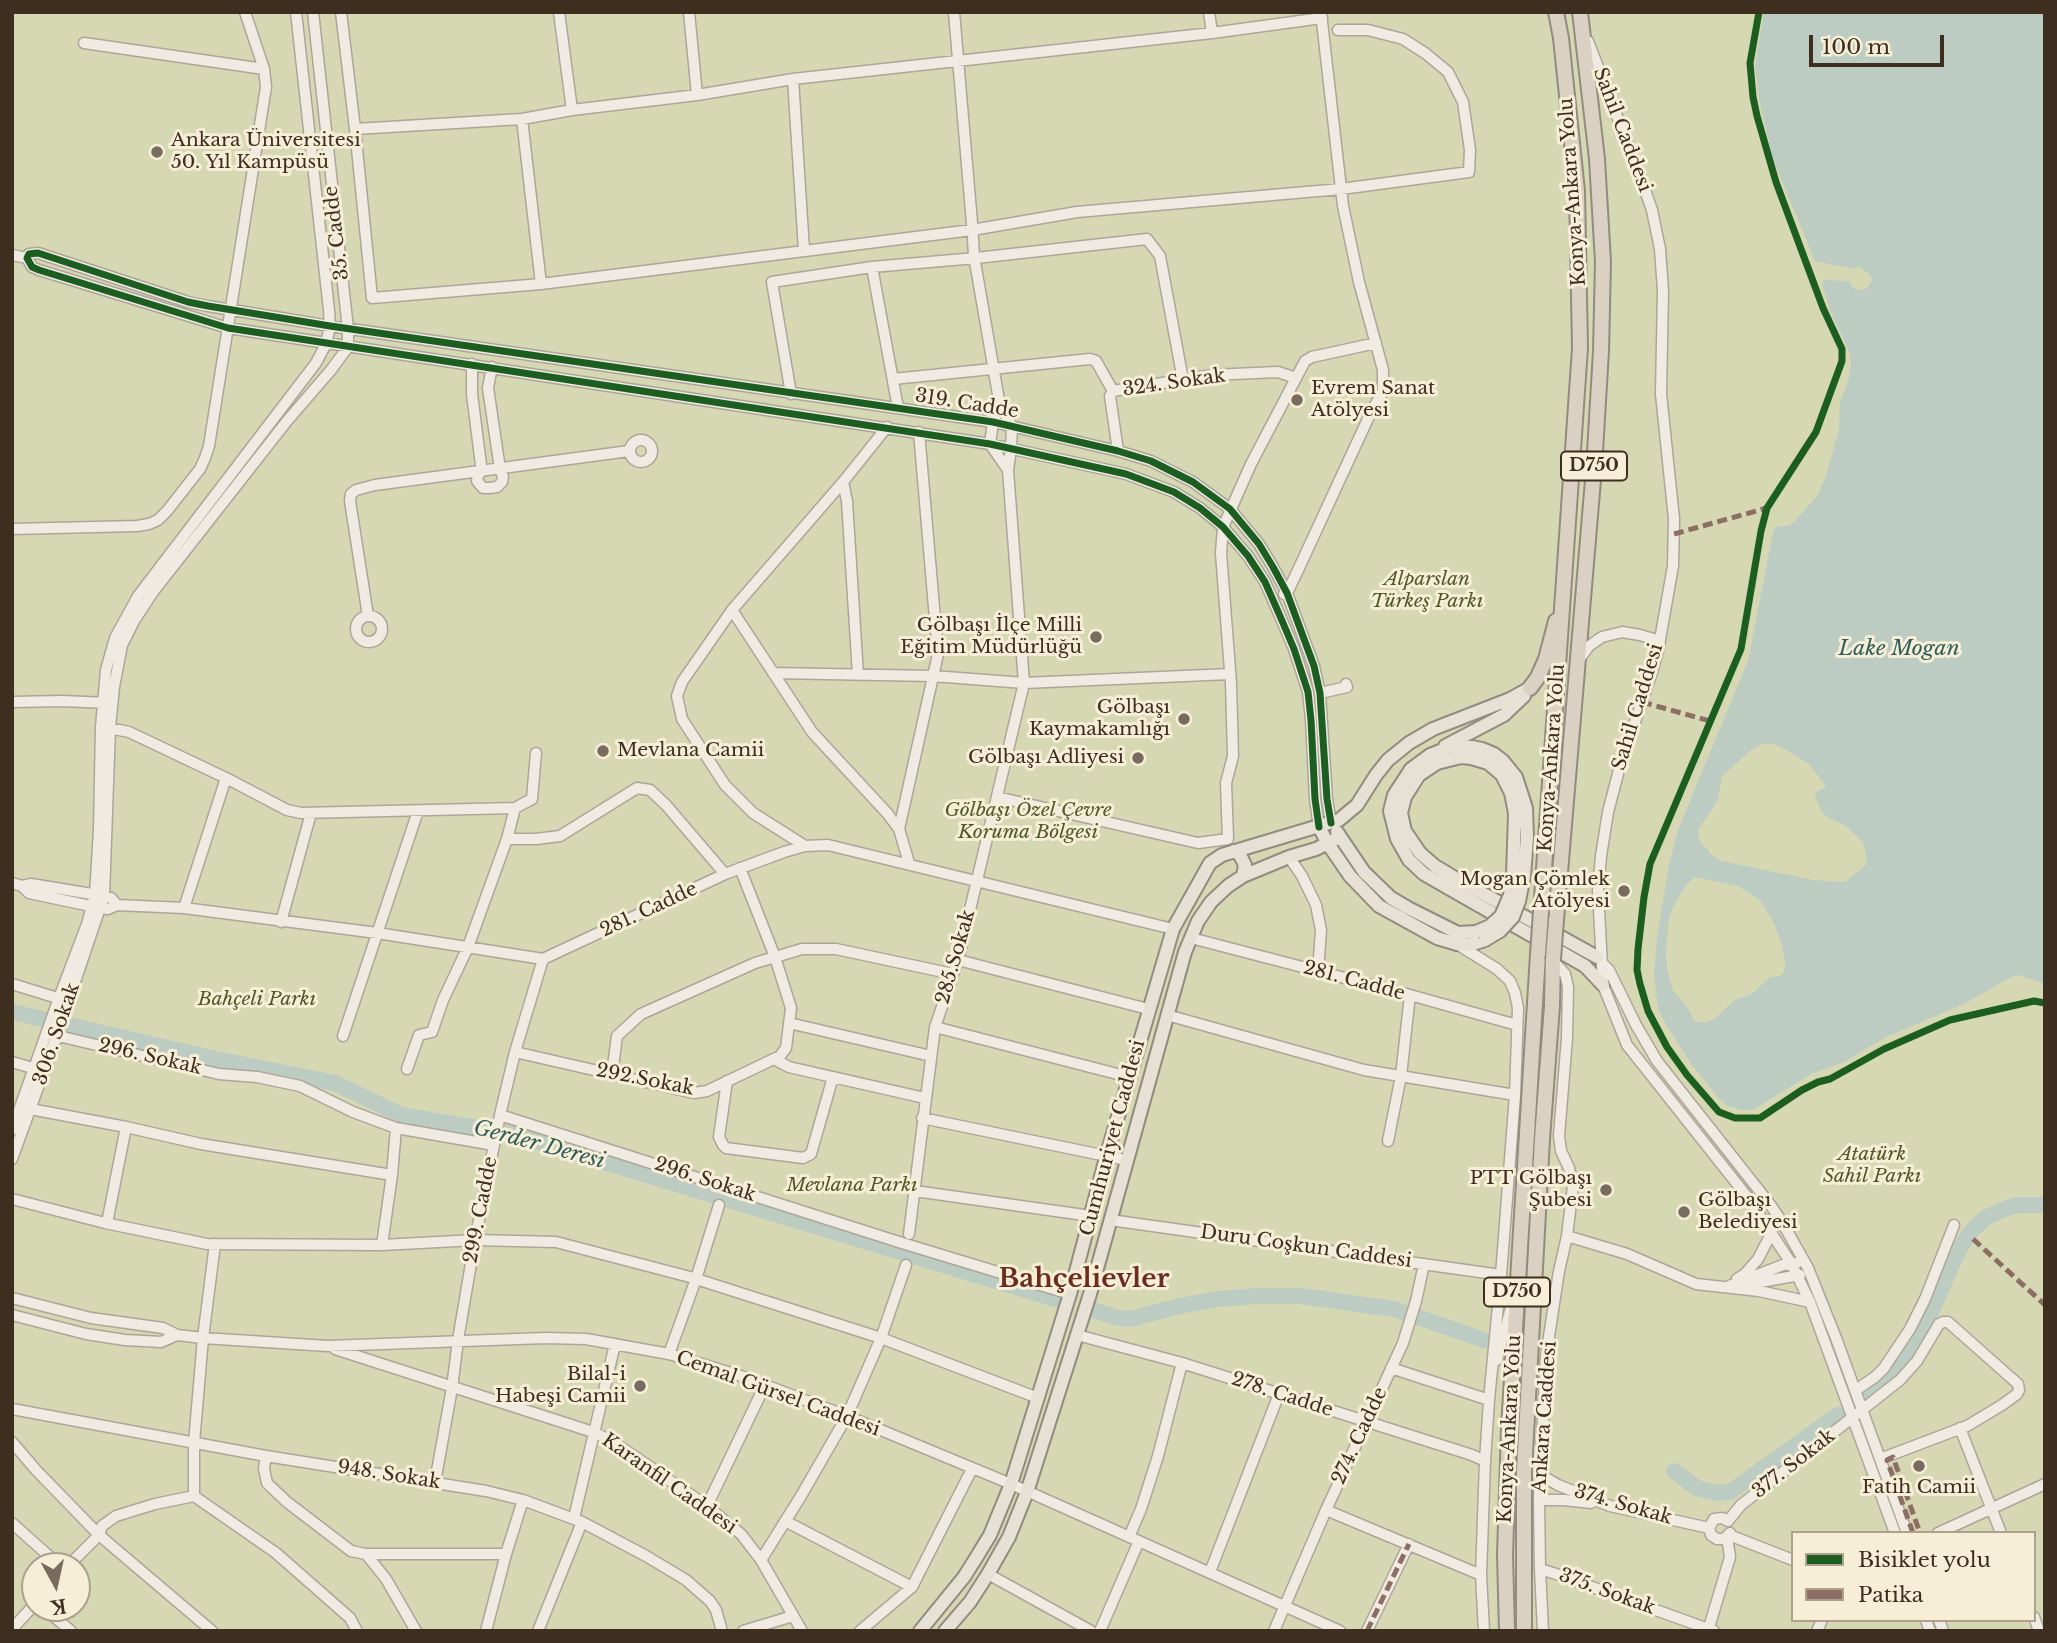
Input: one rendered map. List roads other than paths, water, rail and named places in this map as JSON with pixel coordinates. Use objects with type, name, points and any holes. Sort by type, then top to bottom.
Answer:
[{"type":"highway","name":"Konya-Ankara Yolu","points":[[1507,1631],[1504,1555],[1518,1279],[1548,958],[1541,912],[1580,348],[1577,191],[1556,12]]},
{"type":"highway","name":"D750","points":[[1524,1631],[1524,1471],[1552,1006],[1548,958],[1556,920],[1601,351],[1603,262],[1597,159],[1580,18]]},
{"type":"highway","points":[[1530,688],[1545,659],[1564,589]]},
{"type":"main road","points":[[1530,688],[1504,715],[1448,743],[1411,769],[1398,786],[1391,803],[1394,831],[1409,860],[1424,873],[1585,966],[1603,985]]},
{"type":"main road","points":[[1228,886],[1220,884],[1212,877],[1215,859],[1345,817],[1357,805],[1381,767],[1409,743],[1433,729],[1510,699],[1530,688]]},
{"type":"main road","points":[[1440,750],[1462,747],[1482,749],[1494,754],[1510,768],[1520,786],[1526,808],[1527,838],[1519,876]]},
{"type":"main road","points":[[1457,944],[1470,944],[1480,936],[1500,931],[1513,917],[1519,901],[1515,813],[1511,793],[1502,775],[1488,763],[1461,757],[1437,763],[1419,775],[1405,797],[1401,814],[1405,831],[1419,853],[1445,872],[1600,960]]},
{"type":"main road","name":"319. Cadde","points":[[1325,825],[1340,837],[1364,872],[1391,898],[1458,933],[1480,936]]},
{"type":"main road","name":"319. Cadde","points":[[1325,825],[1328,844],[1350,876],[1379,906],[1429,933],[1457,944]]},
{"type":"main road","name":"Cumhuriyet Caddesi","points":[[945,1631],[970,1602],[988,1574],[1009,1538],[1027,1493],[1077,1335],[1185,952],[1203,911],[1228,886],[1243,876],[1340,837]]},
{"type":"main road","points":[[1234,851],[1245,864],[1243,876]]},
{"type":"main road","name":"Cumhuriyet Caddesi","points":[[920,1631],[976,1558],[990,1535],[1011,1484],[1070,1294],[1107,1154],[1173,929],[1215,859]]},
{"type":"street","points":[[12,528],[137,526],[158,520],[200,469],[205,458],[265,98],[264,69],[244,12]]},
{"type":"street","name":"35. Cadde","points":[[108,703],[110,651],[130,607],[316,363],[326,344],[330,326],[320,215],[296,12]]},
{"type":"street","name":"35. Cadde","points":[[313,12],[348,347]]},
{"type":"street","points":[[341,12],[372,298],[541,284],[804,250],[973,234],[1077,212],[1341,190],[1469,172],[1470,150],[1463,102],[1448,72],[1403,39],[1368,30],[1338,30]]},
{"type":"street","points":[[559,12],[572,110]]},
{"type":"street","points":[[689,12],[697,95]]},
{"type":"street","points":[[954,12],[976,258],[1000,406],[1012,426]]},
{"type":"street","points":[[1209,12],[1212,33]]},
{"type":"street","points":[[355,129],[522,119],[793,79],[1212,33],[1321,15],[1343,206],[1359,282],[1383,370],[1383,392],[1372,410],[1287,593],[1273,599]]},
{"type":"street","name":"Sahil Caddesi","points":[[1580,18],[1639,173],[1660,249],[1663,291],[1661,394],[1672,492],[1674,540],[1669,593],[1660,641],[1608,812],[1598,875],[1603,985],[1627,1045],[1742,1190],[1791,1263],[1810,1302],[1894,1531]]},
{"type":"street","points":[[84,43],[264,69]]},
{"type":"street","points":[[793,79],[804,250]]},
{"type":"street","points":[[522,119],[541,284]]},
{"type":"street","points":[[789,413],[772,282],[872,267],[1147,239],[1160,256],[1183,380]]},
{"type":"street","name":"319. Cadde","points":[[38,253],[188,302],[330,326],[993,422],[1151,461],[1177,473],[1230,509],[1259,544],[1287,593],[1314,666],[1320,693],[1327,799],[1325,825],[1315,799],[1308,692],[1273,599],[1248,556],[1223,527],[1174,492],[1107,469],[990,444],[228,328],[39,270],[32,267],[27,258],[29,254],[38,253]]},
{"type":"street","points":[[12,255],[27,258]]},
{"type":"street","points":[[872,267],[898,408]]},
{"type":"street","points":[[997,797],[1198,843],[1227,839],[1226,783],[1233,756],[1221,553],[1223,527],[1306,361],[1312,357],[1376,343]]},
{"type":"street","points":[[12,702],[108,703],[122,645],[153,592],[348,347]]},
{"type":"street","points":[[893,379],[1090,359],[1096,361],[1113,391]]},
{"type":"street","points":[[472,364],[472,394],[481,471],[477,481],[483,488],[497,487],[503,477],[488,388],[492,367]]},
{"type":"street","name":"324. Sokak","points":[[1118,451],[1110,396],[1113,391],[1212,375],[1278,372],[1296,378]]},
{"type":"street","points":[[1000,406],[993,422],[990,444],[1008,470]]},
{"type":"street","name":"285.Sokak","points":[[909,1234],[934,1027],[958,960],[1024,683],[1008,470],[1012,426]]},
{"type":"street","points":[[805,846],[753,814],[725,785],[683,722],[677,696],[682,682],[732,610],[887,427]]},
{"type":"street","points":[[899,829],[938,654],[919,432]]},
{"type":"street","points":[[369,615],[350,501],[351,494],[356,490],[367,486],[629,451]]},
{"type":"street","points":[[843,482],[847,501],[858,675]]},
{"type":"street","points":[[732,610],[812,732],[899,829],[909,863]]},
{"type":"street","points":[[1578,661],[1589,646],[1602,637],[1622,632],[1660,641]]},
{"type":"street","points":[[773,673],[933,676],[1024,683],[1230,674]]},
{"type":"street","points":[[1320,693],[1347,687],[1346,684]]},
{"type":"street","name":"306. Sokak","points":[[12,1159],[25,1108],[99,895],[108,703]]},
{"type":"street","points":[[105,727],[130,732],[287,810],[301,813],[515,808],[532,799],[536,753]]},
{"type":"street","points":[[184,908],[226,778]]},
{"type":"street","points":[[507,839],[560,836],[637,788],[650,790],[725,874]]},
{"type":"street","points":[[407,1069],[419,1035],[432,1032],[443,1000],[468,947],[507,839],[515,808]]},
{"type":"street","points":[[343,1036],[418,811]]},
{"type":"street","points":[[281,922],[312,813]]},
{"type":"street","points":[[1213,841],[1215,859]]},
{"type":"street","name":"281. Cadde","points":[[542,959],[725,874],[805,846],[828,845],[909,863],[1173,929]]},
{"type":"street","points":[[1289,857],[1316,905],[1321,930],[1318,971]]},
{"type":"street","points":[[740,868],[775,957],[791,1008],[786,1048],[774,1059]]},
{"type":"street","points":[[17,885],[32,884],[99,895],[111,898],[117,905]]},
{"type":"street","points":[[17,885],[29,893],[108,909],[117,905],[184,908],[377,933],[542,959]]},
{"type":"street","name":"281. Cadde","points":[[1191,938],[1517,1025]]},
{"type":"street","name":"319. Cadde","points":[[1457,944],[1497,969],[1510,981],[1518,1008],[1517,1025]]},
{"type":"street","points":[[612,1074],[617,1036],[642,1014],[755,963],[802,949],[836,949],[953,974]]},
{"type":"street","name":"Ankara Caddesi","points":[[1543,1631],[1539,1570],[1539,1474],[1546,1356],[1573,1186],[1561,1151],[1559,1136],[1568,987],[1565,974],[1548,958]]},
{"type":"street","name":"299. Cadde","points":[[435,1482],[475,1240],[499,1121],[515,1052],[542,959]]},
{"type":"street","points":[[958,960],[1148,1009]]},
{"type":"street","points":[[1600,960],[1609,970],[1657,1061],[1763,1195],[1782,1222],[1809,1272],[1856,1390],[1906,1531]]},
{"type":"street","points":[[12,984],[63,999]]},
{"type":"street","points":[[1388,1141],[1401,1076],[1410,995]]},
{"type":"street","points":[[1167,1016],[1364,1070],[1515,1095]]},
{"type":"street","points":[[789,1023],[931,1056]]},
{"type":"street","points":[[1484,1631],[1481,1575],[1485,1461],[1515,1095],[1517,1025]]},
{"type":"street","name":"296. Sokak","points":[[54,1026],[219,1074],[257,1077],[300,1086],[353,1112],[396,1128],[495,1144]]},
{"type":"street","points":[[934,1027],[1129,1077]]},
{"type":"street","name":"292.Sokak","points":[[515,1052],[694,1093],[707,1091],[774,1059]]},
{"type":"street","points":[[774,1059],[789,1067],[925,1098]]},
{"type":"street","points":[[12,1062],[39,1070]]},
{"type":"street","points":[[727,1081],[719,1137],[723,1145],[726,1148],[803,1158],[811,1154],[833,1077]]},
{"type":"street","points":[[12,1130],[25,1108],[201,1144],[392,1175]]},
{"type":"street","points":[[922,1118],[1126,1160]]},
{"type":"street","name":"296. Sokak","points":[[499,1121],[1070,1294]]},
{"type":"street","points":[[107,1223],[126,1127]]},
{"type":"street","points":[[382,1245],[396,1128]]},
{"type":"street","points":[[915,1191],[1091,1216]]},
{"type":"street","points":[[12,1199],[207,1244],[382,1245],[475,1240],[556,1242],[696,1279],[881,1338],[1038,1398]]},
{"type":"street","points":[[669,1354],[719,1205]]},
{"type":"street","name":"Duru Coşkun Caddesi","points":[[1110,1220],[1501,1275]]},
{"type":"street","points":[[1856,1390],[1884,1368],[1910,1329],[1925,1299],[1954,1224]]},
{"type":"street","points":[[1725,1287],[1751,1268],[1772,1232]]},
{"type":"street","points":[[1567,1236],[1627,1254],[1696,1284],[1759,1290],[1810,1302]]},
{"type":"street","points":[[194,1496],[194,1443],[215,1244]]},
{"type":"street","points":[[1725,1287],[1796,1262],[1809,1272]]},
{"type":"street","name":"274. Cadde","points":[[1274,1631],[1403,1343],[1424,1264]]},
{"type":"street","points":[[761,1560],[847,1416],[881,1338],[906,1265]]},
{"type":"street","points":[[1725,1287],[1799,1279],[1809,1272]]},
{"type":"street","points":[[1489,1396],[1518,1279]]},
{"type":"street","name":"Cemal Gürsel Caddesi","points":[[12,1298],[91,1318],[163,1328],[177,1335],[203,1338],[328,1346],[458,1340],[586,1339],[669,1354],[765,1385],[847,1416],[1011,1484],[1340,1631]]},
{"type":"street","name":"Cemal Gürsel Caddesi","points":[[12,1315],[86,1334],[125,1340],[160,1342],[177,1335]]},
{"type":"street","name":"377. Sokak","points":[[1728,1521],[1741,1505],[1911,1368],[1939,1324],[1948,1322],[2014,1380],[2019,1390],[2002,1405],[1960,1428]]},
{"type":"street","name":"278. Cadde","points":[[1077,1335],[1182,1363],[1485,1461]]},
{"type":"street","points":[[538,1631],[578,1520],[593,1432],[615,1344]]},
{"type":"street","name":"Karanfil Caddesi","points":[[328,1346],[593,1432],[612,1441],[707,1506],[741,1534],[761,1560],[802,1631]]},
{"type":"street","points":[[1100,1631],[1134,1539],[1140,1509],[1158,1456],[1182,1363]]},
{"type":"street","points":[[1391,1368],[1489,1396]]},
{"type":"street","points":[[707,1506],[765,1385]]},
{"type":"street","points":[[1210,1572],[1279,1394]]},
{"type":"street","name":"948. Sokak","points":[[12,1409],[266,1456],[486,1491],[523,1500],[578,1520],[646,1556],[694,1587],[716,1610],[722,1631]]},
{"type":"street","points":[[1880,1459],[1960,1428],[2000,1531]]},
{"type":"street","points":[[12,1442],[99,1535],[212,1631]]},
{"type":"street","points":[[266,1456],[264,1469],[267,1483],[287,1502],[351,1551],[366,1554],[506,1554]]},
{"type":"street","points":[[860,1631],[912,1587],[972,1469]]},
{"type":"street","name":"374. Sokak","points":[[1539,1474],[1558,1485],[1610,1506],[1709,1528]]},
{"type":"street","points":[[1942,1531],[2045,1484]]},
{"type":"street","points":[[82,1552],[99,1535],[102,1526],[116,1516],[194,1496],[276,1553],[350,1618],[357,1631]]},
{"type":"street","points":[[486,1631],[523,1500]]},
{"type":"street","points":[[1539,1500],[1610,1506]]},
{"type":"street","points":[[1326,1510],[1481,1575]]},
{"type":"street","points":[[1710,1630],[1730,1557],[1728,1536],[1731,1527],[1728,1521],[1718,1518],[1712,1522],[1709,1528],[1711,1535],[1717,1539],[1728,1536],[1791,1559]]},
{"type":"street","points":[[785,1521],[912,1587]]},
{"type":"street","points":[[12,1524],[44,1552]]},
{"type":"street","points":[[1367,1631],[1409,1544]]},
{"type":"street","points":[[366,1554],[386,1579],[416,1631]]},
{"type":"street","name":"375. Sokak","points":[[1539,1570],[1710,1630]]},
{"type":"street","points":[[988,1574],[1091,1631]]},
{"type":"street","points":[[743,1631],[793,1616]]},
{"type":"street","points":[[2040,1631],[2045,1629]]},
{"type":"water","name":"Lake Mogan","points":[[1764,12],[2045,12],[2045,984],[2019,975],[2013,976],[1964,1004],[1886,1037],[1844,1062],[1811,1074],[1753,1110],[1742,1110],[1728,1106],[1718,1097],[1691,1064],[1663,1019],[1658,1008],[1654,975],[1657,938],[1669,865],[1678,830],[1748,661],[1773,532],[1776,527],[1788,526],[1795,521],[1817,496],[1825,479],[1839,430],[1840,403],[1851,363],[1849,351],[1831,312],[1822,284],[1824,280],[1849,281],[1853,288],[1859,290],[1866,289],[1872,281],[1871,276],[1860,267],[1854,269],[1815,261],[1773,159],[1760,104],[1755,66]],"holes":[[[1761,744],[1781,747],[1809,764],[1826,786],[1816,792],[1815,796],[1821,810],[1827,817],[1845,825],[1863,842],[1867,859],[1865,866],[1845,882],[1813,880],[1721,861],[1700,842],[1699,828],[1718,798],[1722,776]],[[1695,877],[1738,886],[1760,900],[1774,923],[1785,961],[1781,976],[1770,977],[1752,994],[1735,1000],[1714,1019],[1704,1023],[1694,1021],[1688,1008],[1673,991],[1667,970],[1669,918],[1686,885]]]},
{"type":"waterway","name":"Gerder Deresi","points":[[12,1012],[335,1083],[401,1115],[512,1134],[1062,1301]]},
{"type":"waterway","name":"Gerder Deresi","points":[[1867,1395],[1891,1377],[1917,1345],[1952,1264],[1973,1229],[1987,1217],[2007,1208],[2017,1205],[2045,1205]]},
{"type":"waterway","name":"Gerder Deresi","points":[[1090,1309],[1130,1319],[1217,1299],[1301,1296],[1394,1309],[1484,1340]]},
{"type":"waterway","name":"Gerder Deresi","points":[[1674,1471],[1697,1488],[1717,1493],[1730,1492],[1838,1415]]},
{"type":"place","name":"Ankara Üniversitesi 50. Yıl Kampüsü","points":[[157,152]]},
{"type":"place","name":"Evrem Sanat Atölyesi","points":[[1297,400]]},
{"type":"place","name":"Gölbaşı İlçe Milli Eğitim Müdürlüğü","points":[[1096,637]]},
{"type":"place","name":"Gölbaşı Kaymakamlığı","points":[[1184,719]]},
{"type":"place","name":"Mevlana Camii","points":[[603,751]]},
{"type":"place","name":"Gölbaşı Adliyesi","points":[[1138,758]]},
{"type":"place","name":"Mogan Çömlek Atölyesi","points":[[1624,891]]},
{"type":"place","name":"PTT Gölbaşı Şubesi","points":[[1606,1190]]},
{"type":"place","name":"Gölbaşı Belediyesi","points":[[1684,1212]]},
{"type":"place","name":"Bilal-i Habeşi Camii","points":[[640,1386]]},
{"type":"place","name":"Fatih Camii","points":[[1919,1466]]},
{"type":"district","name":"Bahçelievler","points":[[1084,1280]]},
{"type":"park label","name":"Alparslan Türkeş Parkı","points":[[1427,591]]},
{"type":"park label","name":"Gölbaşı Özel Çevre Koruma Bölgesi","points":[[1028,822]]},
{"type":"park label","name":"Bahçeli Parkı","points":[[257,1000]]},
{"type":"park label","name":"Atatürk Sahil Parkı","points":[[1872,1166]]},
{"type":"park label","name":"Mevlana Parkı","points":[[852,1186]]}]
